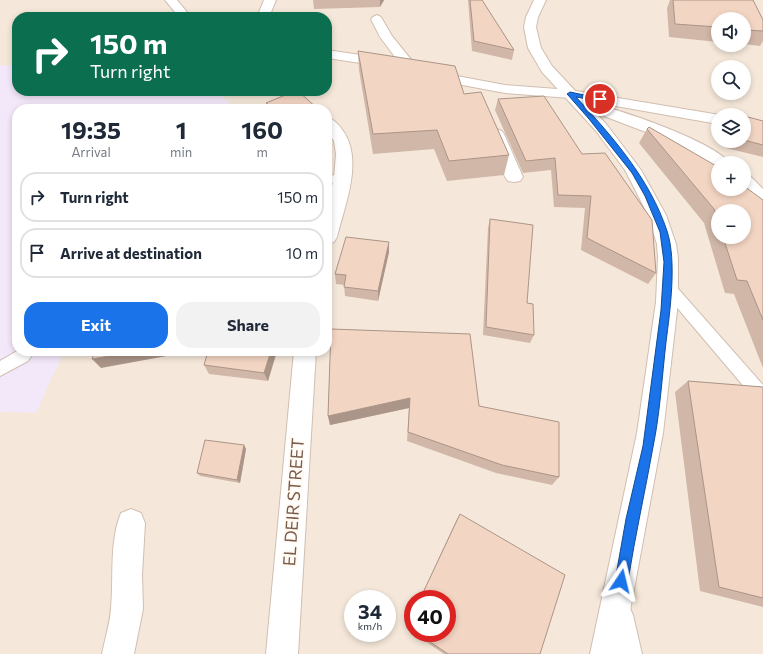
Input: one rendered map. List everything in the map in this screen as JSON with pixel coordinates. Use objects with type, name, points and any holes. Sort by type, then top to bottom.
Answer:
[{"type":"street","points":[[171,0],[180,12]]},
{"type":"street","points":[[265,12],[270,0]]},
{"type":"street","points":[[540,0],[533,12],[530,25],[531,37],[539,56],[630,166],[649,196],[664,232],[668,262],[668,287],[648,446],[632,519],[616,612],[606,654]]},
{"type":"street","points":[[377,19],[394,49],[412,70]]},
{"type":"street","points":[[332,55],[383,62],[441,78],[505,89],[711,118]]},
{"type":"street","points":[[474,83],[480,98]]},
{"type":"street","points":[[574,98],[663,131],[711,157]]},
{"type":"street","points":[[489,119],[514,177]]},
{"type":"street","points":[[332,127],[337,132],[343,146],[344,160],[334,179],[332,196]]},
{"type":"street","points":[[751,187],[763,199]]},
{"type":"street","name":"EL DEIR STREET","points":[[282,654],[305,356]]},
{"type":"street","points":[[118,654],[127,609],[130,524]]},
{"type":"street","points":[[616,612],[626,654]]},
{"type":"lane","points":[[668,287],[763,397]]},
{"type":"lane","points":[[0,369],[22,356]]},
{"type":"shaded area","points":[[0,0],[763,0],[763,654],[0,654]]},
{"type":"shaded area","points":[[0,65],[12,66],[12,96],[221,96],[231,104],[12,104],[12,356],[62,356],[36,413],[0,412]]},
{"type":"building","points":[[470,0],[482,0],[514,50],[474,41]]},
{"type":"building","points":[[673,0],[753,0],[763,20],[763,31],[751,30],[751,12],[711,12],[711,27],[675,24]]},
{"type":"building","points":[[358,51],[455,66],[464,94],[481,92],[509,155],[449,161],[437,130],[373,134]]},
{"type":"building","points":[[283,96],[304,96],[312,104],[268,104],[266,103]]},
{"type":"building","points":[[544,96],[582,154],[605,153],[652,220],[656,273],[587,238],[591,196],[558,195],[555,158],[526,161],[498,99]]},
{"type":"building","points":[[751,118],[763,121],[763,145],[751,142]]},
{"type":"building","points":[[649,127],[711,163],[711,196],[751,196],[751,191],[763,200],[763,320],[747,281],[737,280],[725,244],[751,244],[751,204],[711,204],[711,205],[647,129]]},
{"type":"building","points":[[490,219],[533,225],[527,303],[533,304],[534,335],[486,327]]},
{"type":"building","points":[[346,237],[389,242],[378,291],[344,287],[346,275],[335,274]]},
{"type":"building","points":[[332,329],[470,334],[479,406],[559,422],[559,477],[502,465],[408,432],[410,398],[328,416],[330,356],[332,356]]},
{"type":"building","points":[[93,356],[110,356],[92,359]]},
{"type":"building","points":[[207,356],[269,356],[264,373],[204,365]]},
{"type":"building","points":[[688,381],[763,387],[763,598],[719,587]]},
{"type":"building","points":[[205,440],[244,445],[237,480],[197,473]]},
{"type":"building","points":[[460,514],[565,575],[540,654],[448,654],[430,642],[456,642],[456,590],[424,590]]},
{"type":"route","points":[[600,99],[570,94],[609,139],[634,172],[649,196],[664,232],[668,262],[666,310],[648,446],[632,519],[621,581]]}]
